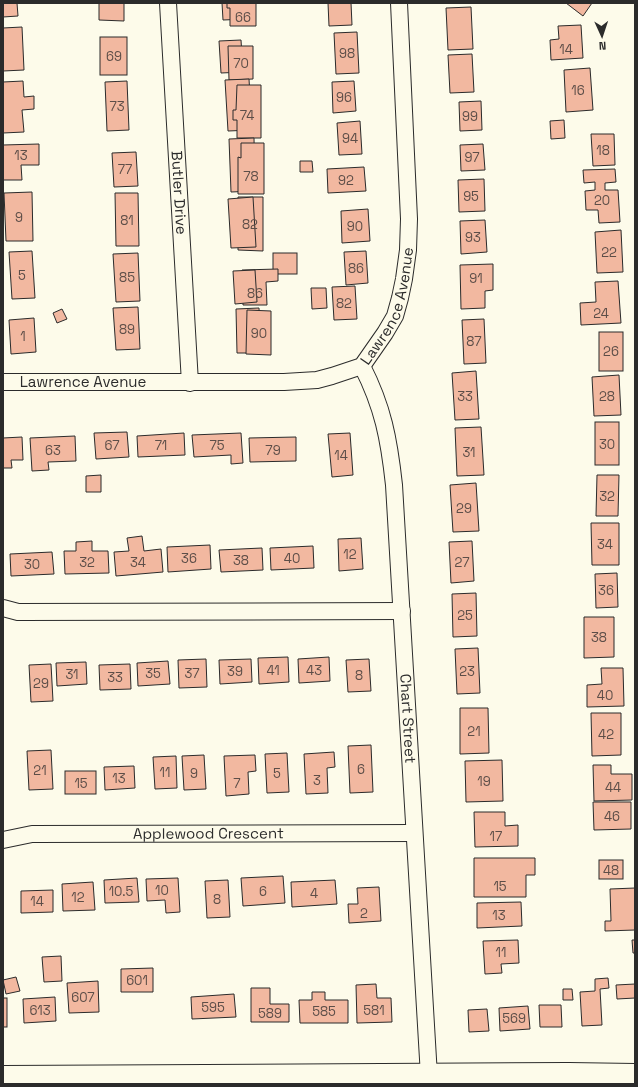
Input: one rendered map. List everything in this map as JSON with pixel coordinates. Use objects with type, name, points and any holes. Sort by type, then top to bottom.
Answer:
[{"type":"main road","points":[[3,1077],[429,1076],[569,1079],[635,1075]]},
{"type":"street","name":"Butler Drive","points":[[168,3],[190,383]]},
{"type":"street","name":"Lawrence Avenue","points":[[3,382],[284,382],[317,380],[362,366],[386,333],[395,316],[404,280],[408,250],[409,219],[399,3]]},
{"type":"street","name":"Chart Street","points":[[362,366],[372,384],[383,417],[390,451],[397,519],[429,1076]]},
{"type":"street","points":[[3,608],[18,612],[402,611]]},
{"type":"street","name":"Applewood Crescent","points":[[3,840],[32,834],[414,833]]},
{"type":"building","points":[[3,3],[17,3],[18,16],[3,17]]},
{"type":"building","points":[[99,3],[124,3],[124,21],[99,20]]},
{"type":"building","points":[[222,3],[247,3],[248,19],[223,20]]},
{"type":"building","points":[[227,3],[256,3],[256,26],[230,26],[230,8],[227,8]]},
{"type":"building","points":[[328,3],[351,3],[352,25],[329,26]]},
{"type":"building","points":[[566,3],[592,3],[583,16]]},
{"type":"building","points":[[471,7],[473,49],[448,50],[446,8]]},
{"type":"building","points":[[581,25],[583,58],[551,60],[550,40],[559,39],[558,26]]},
{"type":"building","points":[[22,27],[24,70],[3,71],[3,28]]},
{"type":"building","points":[[357,32],[359,73],[336,74],[334,33]]},
{"type":"building","points":[[100,37],[127,37],[127,75],[100,75]]},
{"type":"building","points":[[241,40],[243,72],[221,73],[219,41]]},
{"type":"building","points":[[228,46],[253,46],[253,79],[229,80]]},
{"type":"building","points":[[472,54],[474,92],[450,93],[448,55]]},
{"type":"building","points":[[590,68],[593,110],[566,112],[564,70]]},
{"type":"building","points":[[249,79],[252,130],[228,131],[225,80]]},
{"type":"building","points":[[23,81],[24,97],[34,96],[34,109],[22,110],[24,132],[3,133],[3,82]]},
{"type":"building","points":[[127,81],[129,130],[107,131],[105,82]]},
{"type":"building","points":[[354,81],[356,111],[333,113],[332,82]]},
{"type":"building","points":[[237,85],[261,85],[261,138],[237,138],[237,120],[233,120],[233,110],[236,110]]},
{"type":"building","points":[[481,101],[482,130],[460,131],[459,102]]},
{"type":"building","points":[[564,120],[565,138],[551,139],[550,121]]},
{"type":"building","points":[[360,121],[362,154],[339,155],[337,123]]},
{"type":"building","points":[[591,134],[614,134],[615,165],[593,166]]},
{"type":"building","points":[[254,138],[255,191],[231,192],[229,139]]},
{"type":"building","points":[[241,143],[264,143],[264,194],[238,194],[238,157],[241,158]]},
{"type":"building","points":[[39,144],[39,165],[21,165],[22,180],[3,180],[3,145]]},
{"type":"building","points":[[483,144],[485,170],[461,171],[460,145]]},
{"type":"building","points":[[136,152],[138,186],[114,187],[112,153]]},
{"type":"building","points":[[300,161],[312,161],[313,172],[300,172]]},
{"type":"building","points":[[364,167],[366,191],[328,193],[327,169]]},
{"type":"building","points":[[615,169],[616,182],[605,183],[605,190],[618,190],[620,222],[599,223],[598,210],[586,210],[585,191],[595,190],[595,182],[584,183],[583,170]]},
{"type":"building","points":[[484,179],[485,211],[459,212],[458,180]]},
{"type":"building","points":[[32,192],[33,241],[6,241],[4,193]]},
{"type":"building","points":[[115,193],[138,193],[139,246],[116,246]]},
{"type":"building","points":[[238,197],[263,197],[263,251],[238,250]]},
{"type":"building","points":[[253,197],[256,247],[231,248],[228,199]]},
{"type":"building","points":[[368,209],[370,241],[342,243],[341,211]]},
{"type":"building","points":[[485,220],[487,252],[461,254],[460,221]]},
{"type":"building","points":[[621,230],[623,272],[597,273],[595,232]]},
{"type":"building","points":[[32,251],[35,298],[12,299],[9,252]]},
{"type":"building","points":[[366,251],[368,283],[346,285],[344,252]]},
{"type":"building","points":[[138,253],[140,301],[116,302],[113,254]]},
{"type":"building","points":[[273,253],[297,253],[297,274],[273,274]]},
{"type":"building","points":[[493,264],[493,290],[485,291],[485,308],[461,309],[460,265]]},
{"type":"building","points":[[278,269],[278,281],[266,282],[267,305],[243,305],[242,270]]},
{"type":"building","points":[[255,270],[257,302],[235,304],[233,271]]},
{"type":"building","points":[[618,281],[621,323],[581,325],[580,303],[596,302],[595,282]]},
{"type":"building","points":[[355,286],[357,319],[334,320],[332,287]]},
{"type":"building","points":[[311,288],[326,288],[327,308],[312,309]]},
{"type":"building","points":[[138,307],[140,349],[116,350],[113,308]]},
{"type":"building","points":[[259,308],[261,353],[237,353],[236,309]]},
{"type":"building","points":[[62,309],[67,319],[57,323],[53,313]]},
{"type":"building","points":[[247,310],[271,311],[271,355],[246,354]]},
{"type":"building","points":[[34,318],[36,352],[11,354],[9,320]]},
{"type":"building","points":[[484,319],[486,363],[464,364],[462,320]]},
{"type":"building","points":[[599,332],[623,332],[623,371],[599,371]]},
{"type":"building","points":[[476,371],[479,419],[455,420],[452,373]]},
{"type":"building","points":[[619,375],[621,415],[594,416],[592,377]]},
{"type":"building","points":[[595,422],[619,422],[619,465],[595,465]]},
{"type":"building","points":[[481,427],[484,475],[457,476],[455,428]]},
{"type":"building","points":[[127,432],[129,457],[96,459],[94,433]]},
{"type":"building","points":[[184,433],[185,455],[138,457],[137,436]]},
{"type":"building","points":[[241,433],[243,463],[231,464],[231,455],[194,457],[192,435]]},
{"type":"building","points":[[350,433],[353,475],[332,477],[328,434]]},
{"type":"building","points":[[75,436],[76,461],[48,462],[49,470],[32,471],[30,438]]},
{"type":"building","points":[[22,437],[23,460],[11,460],[12,468],[3,468],[3,438]]},
{"type":"building","points":[[296,437],[296,461],[250,462],[249,438]]},
{"type":"building","points":[[101,475],[101,492],[86,492],[86,476]]},
{"type":"building","points":[[597,475],[619,475],[618,516],[596,516]]},
{"type":"building","points":[[476,483],[479,531],[453,532],[450,485]]},
{"type":"building","points":[[591,523],[619,523],[619,565],[592,565]]},
{"type":"building","points":[[142,536],[144,551],[161,549],[163,572],[116,576],[114,552],[129,551],[127,538]]},
{"type":"building","points":[[361,538],[363,569],[339,571],[338,539]]},
{"type":"building","points":[[92,541],[92,551],[108,551],[109,573],[65,574],[64,551],[76,551],[76,542]]},
{"type":"building","points":[[472,541],[474,581],[451,583],[449,542]]},
{"type":"building","points":[[210,545],[211,569],[168,572],[167,547]]},
{"type":"building","points":[[313,546],[314,568],[271,570],[270,548]]},
{"type":"building","points":[[262,548],[263,570],[221,572],[219,550]]},
{"type":"building","points":[[52,552],[54,574],[11,576],[10,554]]},
{"type":"building","points":[[617,573],[618,607],[596,608],[595,574]]},
{"type":"building","points":[[476,593],[477,636],[453,637],[452,594]]},
{"type":"building","points":[[584,617],[614,617],[614,657],[584,658]]},
{"type":"building","points":[[478,648],[480,693],[457,694],[455,649]]},
{"type":"building","points":[[288,657],[289,682],[259,684],[258,658]]},
{"type":"building","points":[[329,657],[330,681],[299,683],[298,659]]},
{"type":"building","points":[[206,659],[207,687],[179,688],[178,660]]},
{"type":"building","points":[[251,659],[252,682],[220,684],[219,660]]},
{"type":"building","points":[[369,659],[371,691],[348,692],[346,660]]},
{"type":"building","points":[[168,661],[170,684],[138,686],[137,663]]},
{"type":"building","points":[[86,662],[87,684],[57,686],[56,663]]},
{"type":"building","points":[[51,664],[53,701],[31,702],[29,665]]},
{"type":"building","points":[[130,664],[131,689],[100,690],[99,665]]},
{"type":"building","points":[[601,668],[623,668],[624,706],[587,707],[587,685],[602,684]]},
{"type":"building","points":[[460,708],[488,708],[489,753],[460,754]]},
{"type":"building","points":[[591,713],[621,713],[621,755],[592,756]]},
{"type":"building","points":[[371,745],[373,792],[350,793],[348,746]]},
{"type":"building","points":[[51,750],[53,789],[29,790],[27,751]]},
{"type":"building","points":[[334,752],[335,767],[327,768],[328,793],[306,794],[304,754]]},
{"type":"building","points":[[287,753],[289,792],[267,793],[265,754]]},
{"type":"building","points":[[204,755],[206,789],[184,790],[182,756]]},
{"type":"building","points":[[255,755],[256,771],[248,772],[249,794],[226,796],[224,756]]},
{"type":"building","points":[[176,756],[177,788],[155,789],[153,757]]},
{"type":"building","points":[[502,760],[503,801],[466,802],[465,761]]},
{"type":"building","points":[[593,765],[611,765],[611,774],[632,774],[632,800],[594,801]]},
{"type":"building","points":[[134,766],[135,788],[105,790],[104,767]]},
{"type":"building","points":[[65,771],[96,771],[96,794],[65,794]]},
{"type":"building","points":[[593,802],[631,802],[631,829],[594,830]]},
{"type":"building","points":[[474,812],[505,812],[505,826],[518,825],[518,846],[475,847]]},
{"type":"building","points":[[474,858],[535,858],[535,875],[526,875],[526,897],[474,897]]},
{"type":"building","points":[[599,860],[623,860],[623,879],[599,879]]},
{"type":"building","points":[[283,876],[285,903],[243,906],[241,878]]},
{"type":"building","points":[[137,878],[139,902],[105,903],[104,880]]},
{"type":"building","points":[[178,878],[180,912],[166,913],[165,900],[147,901],[146,879]]},
{"type":"building","points":[[228,880],[230,917],[207,918],[205,881]]},
{"type":"building","points":[[335,880],[337,904],[292,907],[291,882]]},
{"type":"building","points":[[93,882],[95,910],[63,911],[62,884]]},
{"type":"building","points":[[379,887],[381,921],[349,923],[348,904],[358,904],[357,888]]},
{"type":"building","points":[[635,888],[635,930],[605,931],[605,921],[611,921],[610,889]]},
{"type":"building","points":[[53,890],[53,912],[21,913],[21,891]]},
{"type":"building","points":[[521,902],[522,926],[477,928],[477,903]]},
{"type":"building","points":[[518,940],[519,963],[501,964],[502,973],[485,974],[483,941]]},
{"type":"building","points":[[632,940],[635,940],[635,953],[633,953]]},
{"type":"building","points":[[61,956],[62,981],[44,982],[42,957]]},
{"type":"building","points":[[153,968],[153,992],[121,992],[121,969]]},
{"type":"building","points":[[16,977],[20,991],[6,994],[3,980]]},
{"type":"building","points":[[608,978],[609,988],[600,989],[602,1025],[582,1026],[580,992],[595,991],[595,979]]},
{"type":"building","points":[[98,981],[99,1012],[69,1013],[67,983]]},
{"type":"building","points":[[376,984],[377,998],[391,998],[392,1022],[357,1023],[356,985]]},
{"type":"building","points":[[635,984],[635,998],[617,999],[616,985]]},
{"type":"building","points":[[251,988],[270,988],[270,1004],[289,1004],[289,1022],[251,1022]]},
{"type":"building","points":[[563,989],[572,989],[573,1000],[563,1000]]},
{"type":"building","points":[[312,992],[325,992],[325,1000],[348,1000],[348,1023],[300,1023],[299,1000],[312,1000]]},
{"type":"building","points":[[234,994],[236,1017],[192,1019],[191,997]]},
{"type":"building","points":[[55,997],[56,1021],[24,1023],[23,999]]},
{"type":"building","points":[[3,998],[7,998],[7,1027],[3,1027]]},
{"type":"building","points":[[539,1005],[561,1005],[562,1027],[540,1027]]},
{"type":"building","points":[[528,1006],[530,1029],[500,1031],[499,1008]]},
{"type":"building","points":[[487,1009],[489,1031],[469,1032],[468,1010]]}]
